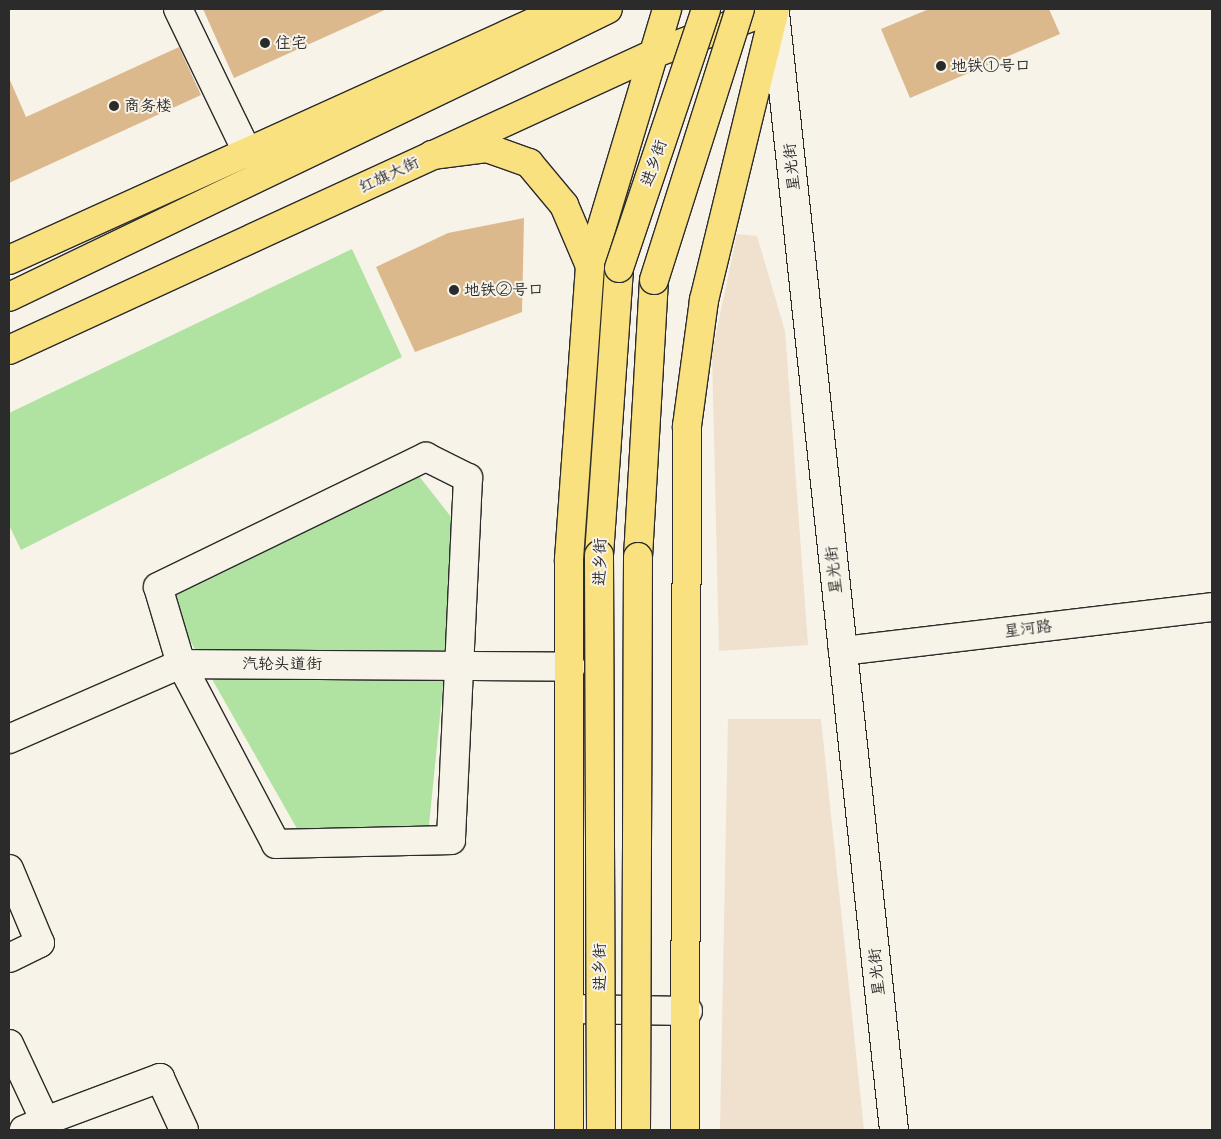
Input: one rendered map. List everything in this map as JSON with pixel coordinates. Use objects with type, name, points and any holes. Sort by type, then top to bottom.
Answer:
[{"type":"main road","points":[[9,260],[248,154],[563,9]]},
{"type":"main road","points":[[9,297],[608,9]]},
{"type":"main road","name":"进乡街","points":[[569,1130],[571,666],[569,558],[590,266],[668,9]]},
{"type":"main road","name":"进乡街","points":[[601,1130],[599,556],[619,268],[706,9]]},
{"type":"main road","points":[[636,1130],[638,557],[654,280],[740,9]]},
{"type":"main road","points":[[685,1130],[688,1011],[687,426],[704,300],[774,9]]},
{"type":"main road","name":"红旗大街","points":[[9,350],[653,54],[774,9]]},
{"type":"main road","points":[[432,155],[487,148],[530,163],[564,205],[590,266]]},
{"type":"street","points":[[178,9],[248,154]]},
{"type":"street","name":"星光街","points":[[774,9],[894,1130]]},
{"type":"street","points":[[426,457],[468,478],[458,665],[451,840],[276,844],[181,664],[158,587],[426,457]]},
{"type":"street","name":"星河路","points":[[843,651],[1212,607]]},
{"type":"street","name":"汽轮头道街","points":[[9,739],[181,664],[571,666]]},
{"type":"street","points":[[9,868],[40,943],[9,958]]},
{"type":"street","points":[[571,1009],[688,1011]]},
{"type":"street","points":[[9,1044],[35,1126],[160,1078],[184,1130]]},
{"type":"shaded area","points":[[737,234],[757,236],[785,331],[808,645],[719,651],[712,353]]},
{"type":"shaded area","points":[[728,719],[821,719],[864,1130],[720,1130]]},
{"type":"green space","points":[[352,249],[402,357],[21,550],[9,525],[9,413]]},
{"type":"green space","points":[[415,471],[459,527],[428,835],[304,841],[163,593]]},
{"type":"building","name":"住宅","points":[[203,9],[387,9],[234,78]]},
{"type":"building","name":"地铁①号口","points":[[929,9],[1049,9],[1060,34],[910,98],[881,29]]},
{"type":"building","name":"商务楼","points":[[179,47],[201,95],[9,183],[9,78],[26,117]]},
{"type":"building","name":"地铁②号口","points":[[524,218],[522,312],[415,352],[376,267],[448,233]]},
{"type":"place","name":"住宅","points":[[265,43]]},
{"type":"place","name":"地铁①号口","points":[[941,66]]},
{"type":"place","name":"商务楼","points":[[114,106]]},
{"type":"place","name":"地铁②号口","points":[[454,290]]}]
